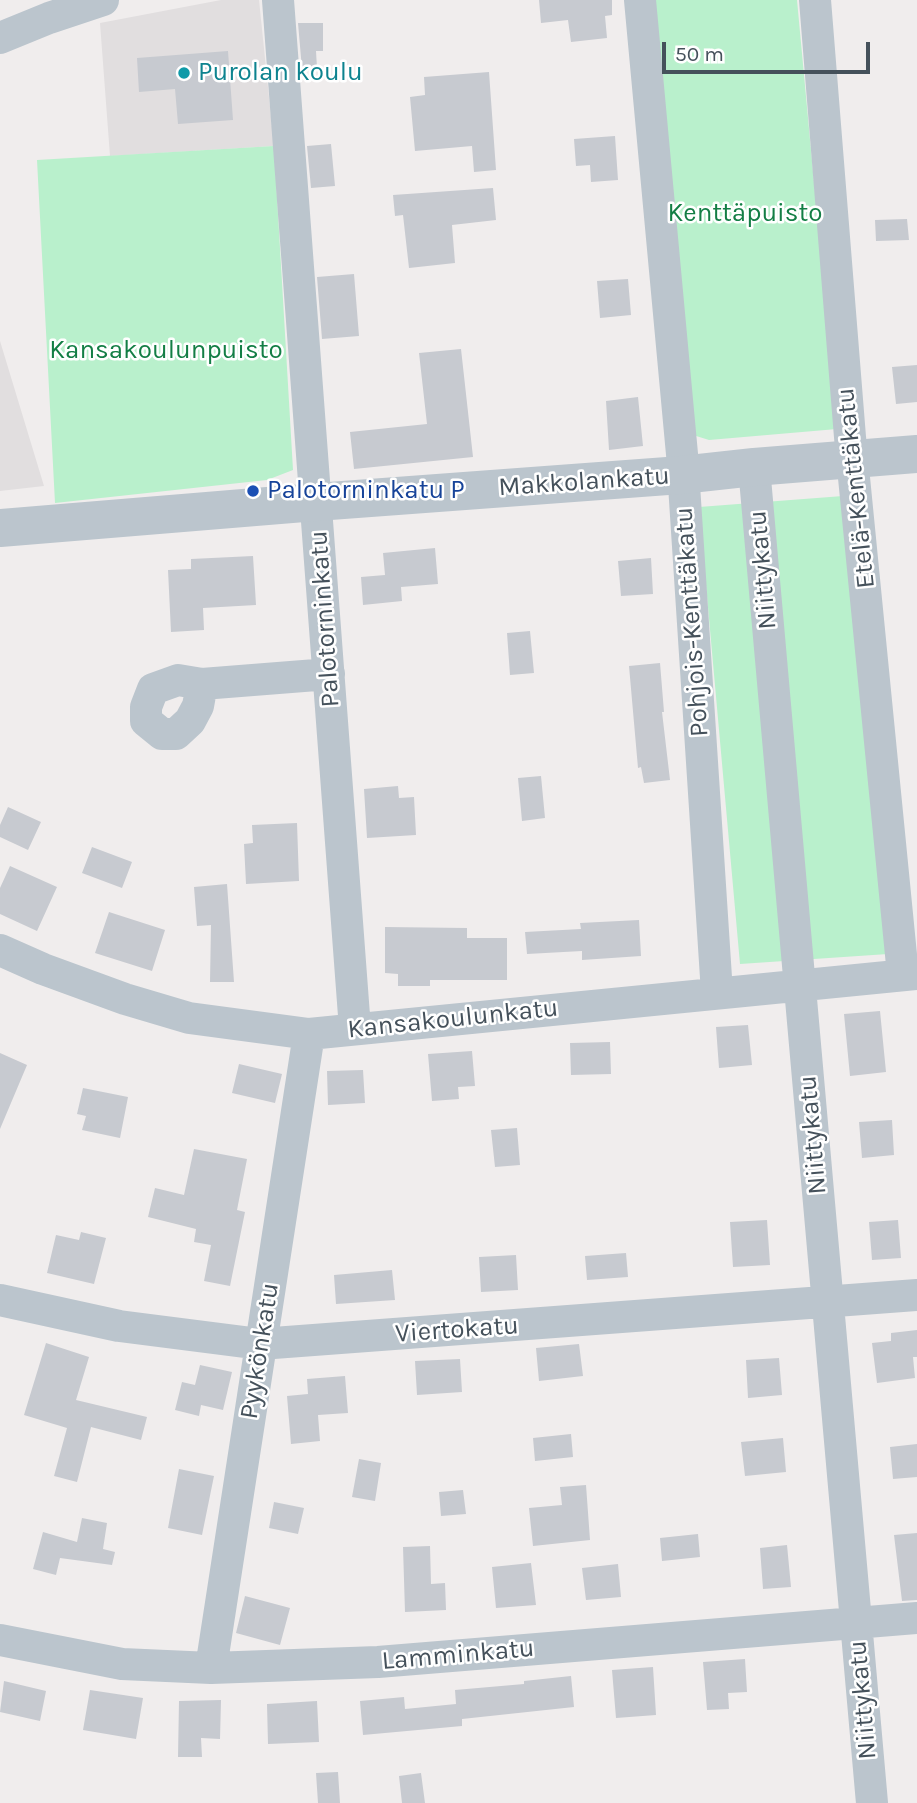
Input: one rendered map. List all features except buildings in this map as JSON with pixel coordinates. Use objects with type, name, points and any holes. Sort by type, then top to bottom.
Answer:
[{"type":"street","points":[[0,38],[103,0]]},
{"type":"street","name":"Palotorninkatu","points":[[278,0],[355,1029]]},
{"type":"street","name":"Pohjois-Kenttäkatu","points":[[640,0],[682,454],[681,475],[717,993]]},
{"type":"street","name":"Etelä-Kenttäkatu","points":[[815,0],[853,460],[910,974]]},
{"type":"street","name":"Makkolankatu","points":[[0,528],[917,454]]},
{"type":"street","name":"Niittykatu","points":[[754,467],[872,1803]]},
{"type":"street","points":[[202,684],[328,674]]},
{"type":"street","name":"Kansakoulunkatu","points":[[0,950],[78,982],[189,1018],[309,1034],[910,974]]},
{"type":"street","name":"Pyykönkatu","points":[[211,1668],[309,1034]]},
{"type":"street","name":"Viertokatu","points":[[0,1300],[119,1326],[260,1345],[917,1294]]},
{"type":"street","name":"Lamminkatu","points":[[0,1640],[122,1664],[211,1668],[378,1662],[917,1618]]},
{"type":"shaded area","points":[[221,0],[259,0],[274,146],[110,156],[100,23]]},
{"type":"shaded area","points":[[0,341],[44,486],[0,491]]},
{"type":"green space","name":"Kenttäpuisto","points":[[652,0],[797,0],[837,429],[709,440],[693,435]]},
{"type":"green space","name":"Kansakoulunpuisto","points":[[274,146],[293,470],[267,480],[55,503],[37,160]]},
{"type":"green space","points":[[843,496],[888,954],[740,964],[699,507]]},
{"type":"place","name":"Purolan koulu","points":[[184,73]]},
{"type":"place","name":"Palotorninkatu P","points":[[253,491]]}]
